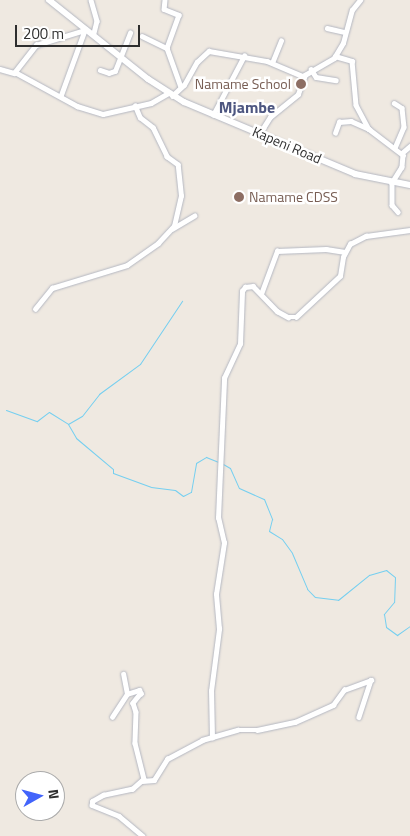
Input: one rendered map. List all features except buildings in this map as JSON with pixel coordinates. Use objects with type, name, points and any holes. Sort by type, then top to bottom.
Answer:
[{"type":"main road","name":"Kapeni Road","points":[[50,0],[170,94],[213,115],[355,174],[392,183],[410,185]]},
{"type":"street","points":[[91,0],[97,21],[94,33]]},
{"type":"street","points":[[165,0],[164,9],[179,16],[167,48],[181,87]]},
{"type":"street","points":[[260,133],[270,117],[298,94],[306,74],[311,69],[323,66],[335,56],[352,10],[360,0]]},
{"type":"street","points":[[327,28],[345,32]]},
{"type":"street","points":[[15,72],[36,45],[85,29]]},
{"type":"street","points":[[61,95],[85,29]]},
{"type":"street","points":[[100,70],[108,73],[115,70],[130,33]]},
{"type":"street","points":[[142,36],[167,48]]},
{"type":"street","points":[[272,63],[280,41]]},
{"type":"street","points":[[0,68],[8,73],[15,72],[61,95],[77,106],[102,114],[151,103],[170,94],[181,87],[207,51],[244,56],[272,63],[301,76],[306,74]]},
{"type":"street","points":[[213,115],[244,56]]},
{"type":"street","points":[[335,56],[352,61],[356,105],[369,129]]},
{"type":"street","points":[[311,69],[316,77],[336,80]]},
{"type":"street","points":[[394,103],[402,108],[404,127],[395,148]]},
{"type":"street","points":[[135,106],[140,118],[153,128],[167,157],[178,165],[181,196],[172,229]]},
{"type":"street","points":[[335,133],[339,122],[351,120],[369,129],[402,152]]},
{"type":"street","points":[[402,152],[410,146]]},
{"type":"street","points":[[398,212],[392,205],[392,183],[402,166],[402,152]]},
{"type":"street","points":[[35,309],[52,288],[126,265],[158,243],[172,229],[194,216]]},
{"type":"street","points":[[212,738],[211,691],[219,629],[216,594],[224,543],[218,528],[224,377],[240,344],[242,291],[250,286],[262,294],[277,312],[288,317],[296,317],[340,276],[345,252],[350,244],[366,236],[410,230]]},
{"type":"street","points":[[262,294],[277,251],[326,249],[345,252]]},
{"type":"street","points":[[123,674],[127,694]]},
{"type":"street","points":[[143,836],[139,830],[119,816],[92,805],[93,801],[104,795],[133,789],[142,782],[154,780],[168,759],[177,752],[238,730],[257,730],[295,722],[332,705],[344,690],[371,680],[359,717]]},
{"type":"street","points":[[112,717],[127,694],[139,690],[141,693],[133,703],[136,712],[135,743],[144,774],[142,782]]},
{"type":"waterway","points":[[6,410],[37,421],[49,412],[68,424],[82,416],[99,394],[140,364],[182,301]]},
{"type":"waterway","points":[[68,424],[76,438],[113,469],[113,473],[151,487],[175,490],[183,496],[191,492],[196,463],[206,457],[230,468],[239,488],[264,499],[272,519],[269,531],[282,539],[292,553],[307,589],[315,597],[338,600],[369,575],[386,570],[395,577],[394,602],[384,614],[386,627],[397,635],[410,626]]},
{"type":"place","name":"Namame School","points":[[301,84]]},
{"type":"place","name":"Namame CDSS","points":[[239,197]]},
{"type":"district","name":"Mjambe","points":[[247,107]]}]
